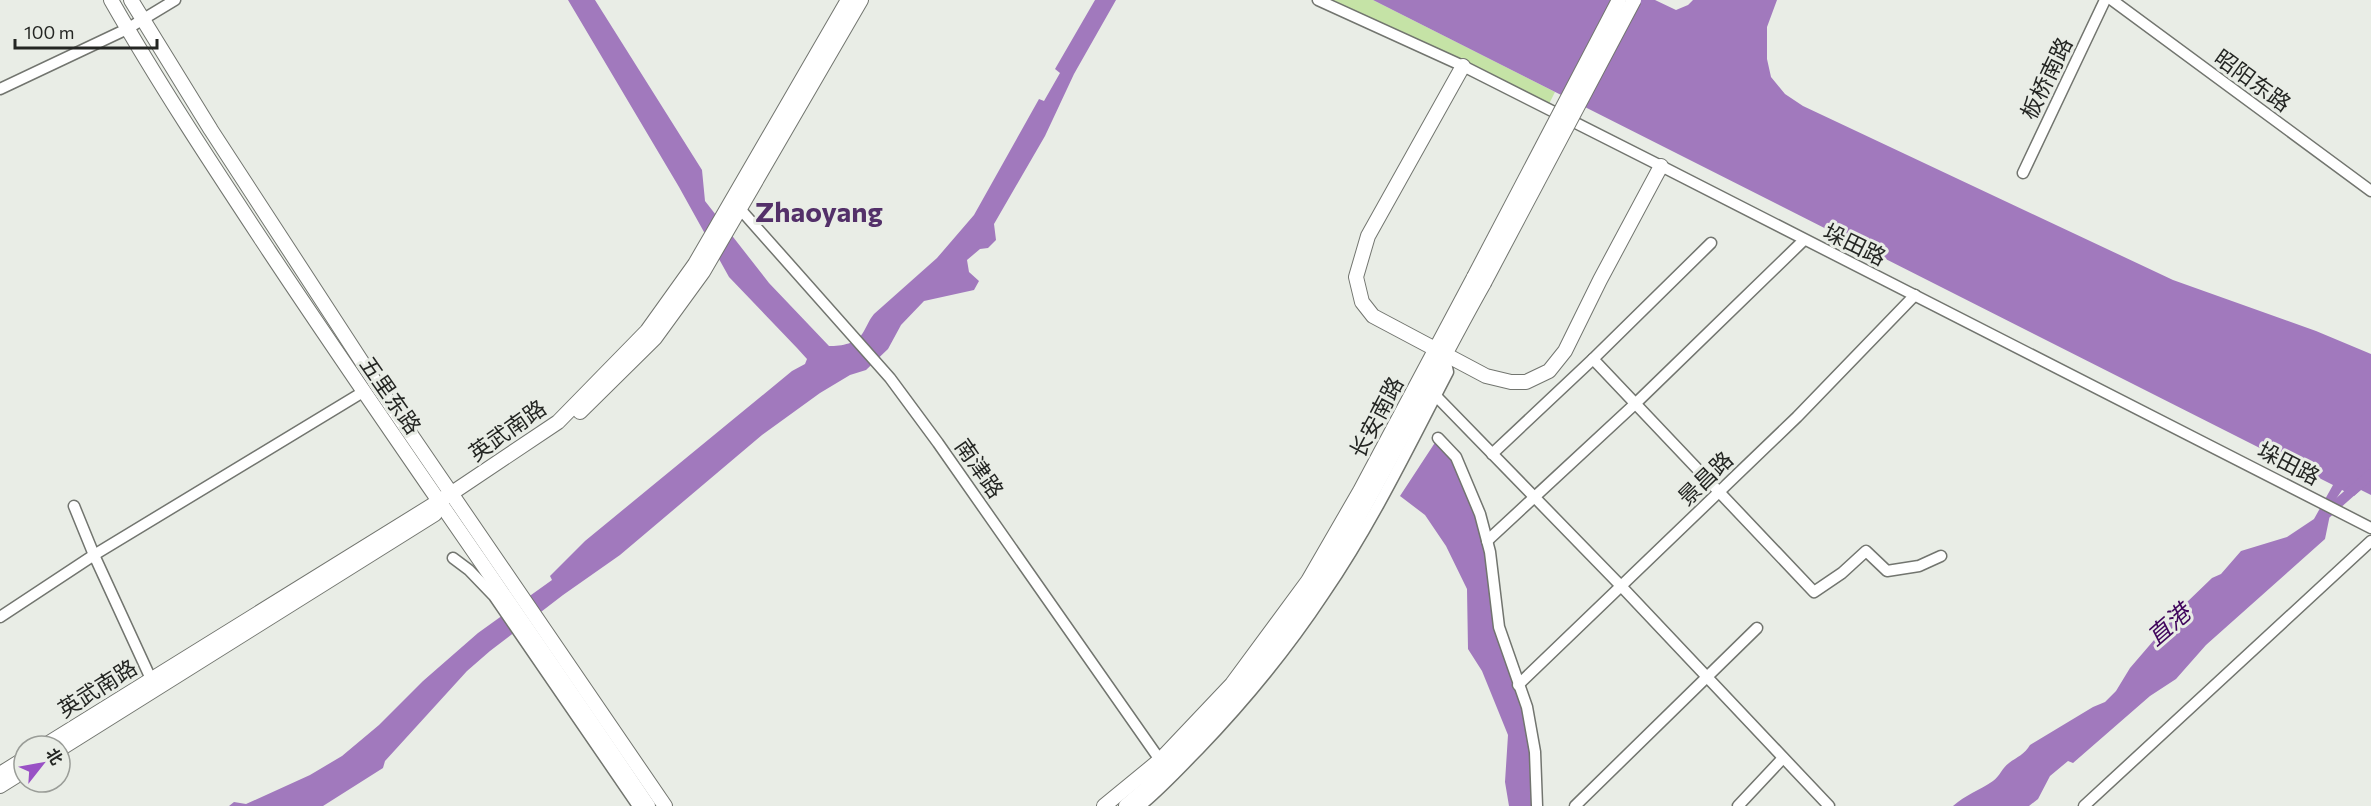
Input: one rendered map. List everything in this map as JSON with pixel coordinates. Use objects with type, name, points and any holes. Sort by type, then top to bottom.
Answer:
[{"type":"main road","name":"五里东路","points":[[111,0],[234,197],[363,392],[499,585],[648,806]]},
{"type":"main road","name":"五里东路","points":[[131,0],[376,385],[454,497],[499,585]]},
{"type":"main road","name":"英武南路","points":[[736,207],[848,0]]},
{"type":"main road","name":"英武南路","points":[[72,741],[564,428],[655,338],[861,0]]},
{"type":"main road","name":"长安南路","points":[[1479,280],[1619,0]]},
{"type":"main road","name":"长安南路","points":[[1126,806],[1167,767],[1308,581],[1439,352],[1634,0]]},
{"type":"main road","points":[[1463,66],[1368,236],[1356,277],[1362,302],[1373,316],[1486,376],[1511,382],[1526,382],[1549,371],[1565,351],[1661,166]]},
{"type":"main road","name":"英武南路","points":[[63,734],[442,505]]},
{"type":"main road","name":"五里东路","points":[[532,633],[665,806]]},
{"type":"main road","name":"长安南路","points":[[1104,806],[1167,767]]},
{"type":"street","points":[[0,89],[127,29],[175,0]]},
{"type":"street","name":"垛田路","points":[[1318,0],[1463,66],[2371,528]]},
{"type":"street","name":"板桥南路","points":[[2023,173],[2105,0]]},
{"type":"street","name":"昭阳东路","points":[[2112,0],[2371,191]]},
{"type":"street","name":"南津路","points":[[736,207],[890,378],[951,460],[1167,767]]},
{"type":"street","points":[[1487,541],[1635,403],[1804,240]]},
{"type":"street","points":[[1492,454],[1711,243]]},
{"type":"street","name":"景昌路","points":[[1518,685],[1797,417],[1915,295]]},
{"type":"street","points":[[1140,806],[1167,767],[1247,697],[1320,601],[1359,539],[1448,372],[1439,352]]},
{"type":"street","points":[[1593,359],[1814,592],[1842,573],[1866,551],[1887,571],[1919,566],[1941,556]]},
{"type":"street","points":[[0,617],[94,555],[363,392]]},
{"type":"street","points":[[1436,396],[1621,586],[1829,806]]},
{"type":"street","points":[[1438,438],[1456,457],[1480,514],[1487,541],[1499,627],[1527,707],[1535,752],[1536,806]]},
{"type":"street","points":[[74,506],[151,679]]},
{"type":"street","points":[[2084,806],[2371,541]]},
{"type":"street","points":[[453,558],[469,570],[499,585]]},
{"type":"street","points":[[1575,806],[1757,628]]},
{"type":"street","points":[[532,633],[638,806]]},
{"type":"street","points":[[1738,806],[1783,758]]},
{"type":"green space","points":[[1330,0],[1373,0],[1555,92],[1547,108]]},
{"type":"water","points":[[568,0],[595,0],[702,170],[705,201],[769,283],[829,346],[844,345],[857,339],[874,314],[937,258],[974,215],[1039,99],[1044,101],[1060,73],[1055,69],[1095,0],[1116,0],[1074,74],[1045,136],[994,224],[996,240],[988,248],[980,249],[967,260],[969,272],[979,281],[974,290],[924,301],[901,325],[888,349],[866,370],[850,375],[820,393],[762,435],[620,555],[490,651],[467,671],[385,761],[383,768],[323,806],[229,806],[234,802],[246,804],[310,775],[342,756],[379,725],[423,681],[478,633],[552,580],[550,576],[585,541],[792,371],[805,364],[807,359],[729,277],[679,187]]},
{"type":"water","points":[[1373,0],[1655,0],[1676,10],[1693,0],[1777,0],[1767,27],[1767,59],[1771,77],[1785,94],[1803,106],[2173,280],[2316,331],[2371,354],[2371,495],[2361,490],[2354,496],[2342,490],[2332,505],[2325,539],[2206,645],[2176,679],[2150,696],[2073,763],[2068,761],[2050,776],[2038,799],[2029,806],[1953,806],[1993,781],[2030,745],[2105,702],[2116,691],[2130,668],[2185,604],[2212,578],[2221,574],[2241,551],[2287,537],[2314,519],[2333,485]]},
{"type":"water","points":[[1438,438],[1456,457],[1480,514],[1496,597],[1527,707],[1537,806],[1509,806],[1505,782],[1508,735],[1482,671],[1468,649],[1467,589],[1446,546],[1425,515],[1400,496]]},
{"type":"waterway","name":"直港","points":[[2327,513],[2371,474]]},
{"type":"district","name":"Zhaoyang","points":[[819,211]]}]
